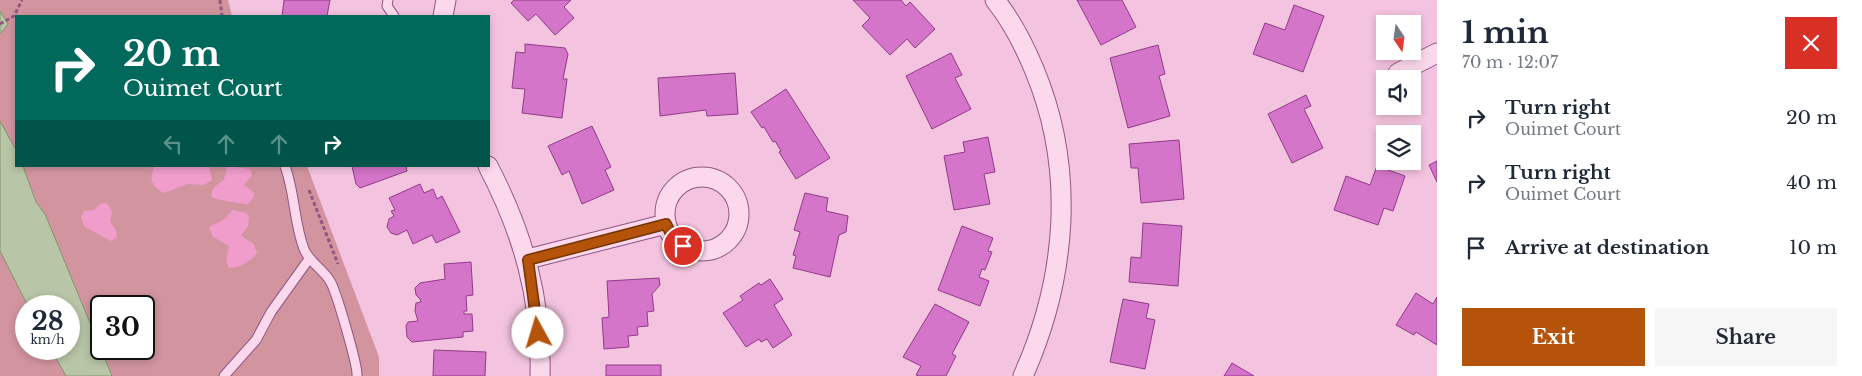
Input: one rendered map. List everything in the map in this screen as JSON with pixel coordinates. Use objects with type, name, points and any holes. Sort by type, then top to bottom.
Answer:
[{"type":"street","points":[[443,15],[446,0]]},
{"type":"street","points":[[994,0],[1015,30],[1041,86],[1055,137],[1060,170],[1062,223],[1055,280],[1048,309],[1025,376]]},
{"type":"street","points":[[1404,70],[1437,53]]},
{"type":"street","points":[[488,167],[508,207],[528,260],[537,318],[540,376]]},
{"type":"street","points":[[528,260],[666,224]]},
{"type":"lane","points":[[388,0],[387,6],[393,15]]},
{"type":"lane","points":[[285,167],[290,180],[304,248],[309,259],[329,278],[335,288],[348,339],[355,356],[357,376]]},
{"type":"lane","points":[[224,376],[256,340],[271,312],[309,259]]},
{"type":"path","points":[[0,24],[14,16],[22,0]]},
{"type":"path","points":[[220,0],[222,15]]},
{"type":"shaded area","points":[[0,0],[228,0],[232,15],[15,15],[15,167],[307,167],[379,357],[379,376],[0,376]]},
{"type":"shaded area","points":[[0,11],[8,24],[0,34]]},
{"type":"shaded area","points":[[0,121],[15,148],[15,167],[23,167],[36,202],[45,214],[78,295],[22,295],[0,251]]},
{"type":"shaded area","points":[[80,299],[90,323],[90,360],[105,360],[112,376],[66,376],[57,360],[80,360]]},
{"type":"sand","points":[[154,167],[209,167],[212,180],[204,185],[187,184],[164,193],[152,182]]},
{"type":"sand","points":[[227,167],[250,169],[252,175],[244,185],[253,192],[254,196],[248,204],[224,201],[212,197],[213,189],[224,180]]},
{"type":"sand","points":[[107,203],[112,212],[110,222],[116,230],[117,237],[111,241],[85,227],[81,218],[84,211],[94,210],[100,204]]},
{"type":"sand","points":[[234,210],[246,213],[249,217],[248,226],[241,236],[254,244],[257,253],[244,264],[232,268],[228,267],[226,259],[229,246],[213,237],[209,228],[222,221]]},
{"type":"building","points":[[284,0],[330,0],[327,15],[282,15]]},
{"type":"building","points":[[514,0],[571,0],[564,7],[574,18],[555,35],[536,14],[528,21],[511,3]]},
{"type":"building","points":[[853,0],[901,0],[906,6],[910,2],[935,29],[915,48],[907,39],[890,55],[862,26],[870,18]]},
{"type":"building","points":[[1077,0],[1122,0],[1136,27],[1101,45]]},
{"type":"building","points":[[1294,5],[1324,16],[1303,72],[1253,54],[1265,23],[1285,30]]},
{"type":"building","points":[[525,44],[565,48],[568,54],[563,79],[567,79],[562,118],[522,113],[525,89],[512,88],[516,52],[525,53]]},
{"type":"building","points":[[1158,45],[1165,74],[1159,76],[1170,116],[1128,128],[1110,58]]},
{"type":"building","points":[[951,53],[962,75],[955,78],[971,109],[932,129],[906,76]]},
{"type":"building","points":[[735,73],[738,114],[707,116],[706,110],[660,116],[658,78]]},
{"type":"building","points":[[786,89],[830,158],[796,179],[779,152],[781,151],[775,141],[773,142],[764,127],[762,128],[751,112]]},
{"type":"building","points":[[1306,95],[1311,106],[1304,109],[1323,148],[1292,163],[1268,114]]},
{"type":"building","points":[[592,126],[611,167],[605,170],[614,190],[582,204],[569,171],[562,175],[548,146]]},
{"type":"building","points":[[988,137],[995,172],[984,174],[990,204],[954,210],[944,156],[965,152],[963,142]]},
{"type":"building","points":[[1179,140],[1184,199],[1141,203],[1138,168],[1131,168],[1129,144]]},
{"type":"building","points":[[1437,161],[1437,182],[1429,165]]},
{"type":"building","points":[[352,167],[406,167],[407,171],[360,188],[356,184]]},
{"type":"building","points":[[1376,169],[1388,170],[1405,176],[1393,211],[1384,208],[1378,225],[1334,210],[1346,176],[1370,185]]},
{"type":"building","points":[[420,184],[424,193],[433,189],[437,199],[442,196],[460,232],[436,243],[432,235],[413,244],[407,230],[397,235],[391,233],[387,227],[389,219],[394,216],[391,211],[395,210],[389,198]]},
{"type":"building","points":[[805,193],[828,198],[826,211],[848,216],[846,232],[839,235],[830,277],[793,268],[796,256],[793,255],[800,232],[794,230]]},
{"type":"building","points":[[1143,223],[1182,226],[1178,286],[1129,282],[1131,257],[1141,258]]},
{"type":"building","points":[[962,226],[993,238],[988,251],[992,252],[985,270],[982,269],[979,277],[989,281],[980,306],[938,290]]},
{"type":"building","points":[[471,262],[473,295],[466,296],[467,311],[464,311],[464,314],[472,314],[473,331],[463,332],[463,337],[412,342],[407,337],[406,326],[408,322],[418,321],[415,311],[416,303],[421,302],[416,295],[415,288],[420,283],[445,279],[444,264]]},
{"type":"building","points":[[659,278],[660,285],[652,294],[654,311],[647,312],[648,326],[637,327],[638,335],[628,336],[629,347],[604,349],[602,318],[609,317],[607,281]]},
{"type":"building","points":[[770,279],[783,299],[774,305],[792,335],[773,348],[767,339],[761,342],[759,339],[746,347],[723,313],[743,300],[740,296],[759,283],[761,285]]},
{"type":"building","points":[[1416,293],[1433,304],[1437,297],[1437,345],[1416,332],[1414,335],[1396,325]]},
{"type":"building","points":[[1123,299],[1149,304],[1146,318],[1155,320],[1145,369],[1110,362]]},
{"type":"building","points":[[935,304],[969,322],[952,354],[956,356],[946,376],[919,376],[916,375],[921,366],[903,357]]},
{"type":"building","points":[[434,350],[486,352],[485,376],[433,376]]},
{"type":"building","points":[[1232,363],[1254,376],[1224,376]]},
{"type":"building","points":[[606,365],[661,365],[661,376],[606,376]]},
{"type":"route","points":[[538,333],[528,260],[666,224],[672,236],[683,246]]}]
